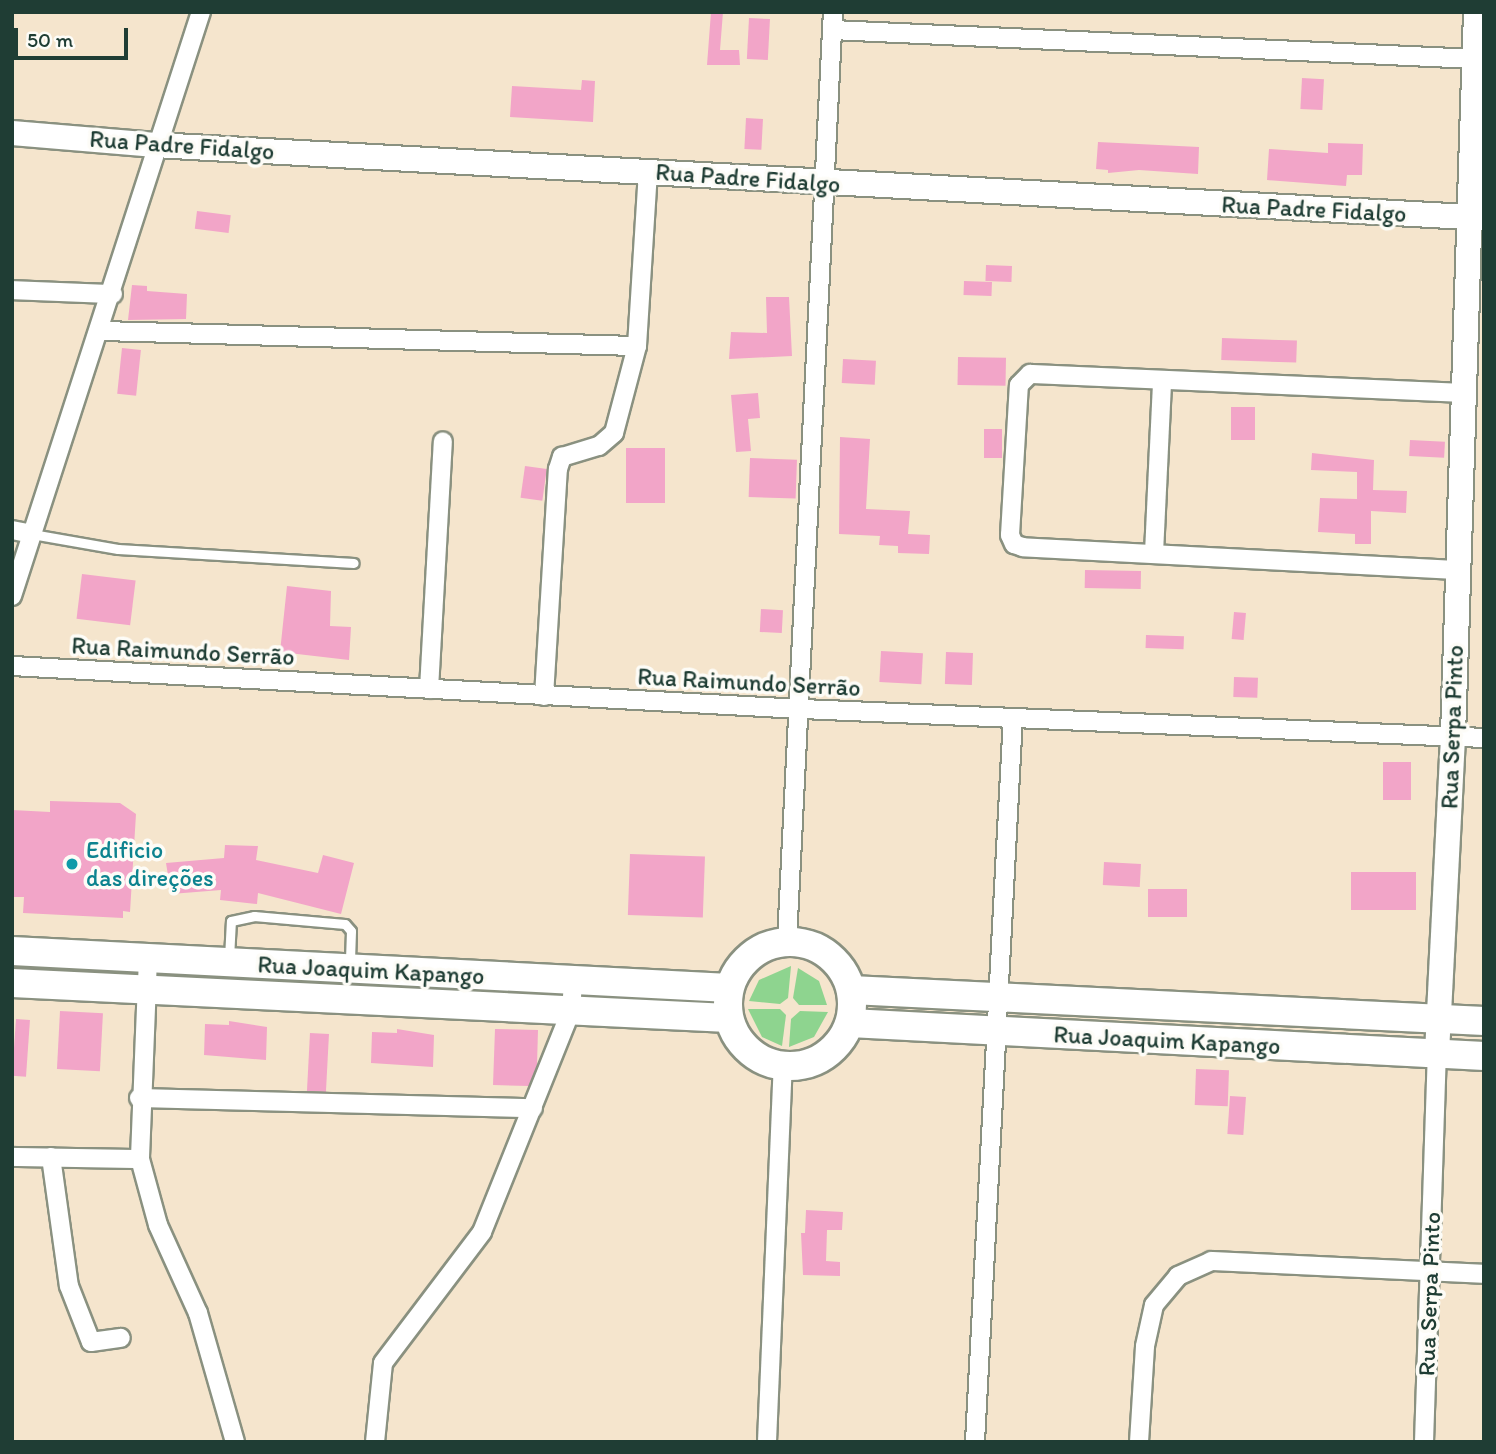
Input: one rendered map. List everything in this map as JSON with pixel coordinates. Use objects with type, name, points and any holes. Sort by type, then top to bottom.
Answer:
[{"type":"main road","points":[[787,941],[808,944],[828,954],[842,970],[851,990],[850,1023],[824,1057],[804,1066],[783,1067],[748,1051],[728,1018],[729,988],[750,955],[787,941]]},
{"type":"main road","name":"Rua Joaquim Kapango","points":[[12,951],[729,988]]},
{"type":"main road","points":[[358,970],[364,1000]]},
{"type":"main road","name":"Rua Joaquim Kapango","points":[[12,984],[728,1018]]},
{"type":"main road","name":"Rua Joaquim Kapango","points":[[851,990],[1484,1021]]},
{"type":"main road","points":[[1212,1043],[1214,1006]]},
{"type":"main road","name":"Rua Joaquim Kapango","points":[[850,1023],[1484,1056]]},
{"type":"street","points":[[12,596],[102,331],[155,145],[201,12]]},
{"type":"street","name":"Rua Serpa Pinto","points":[[1424,1442],[1437,1053],[1453,736],[1461,393],[1476,217],[1476,12]]},
{"type":"street","points":[[787,941],[802,709],[822,183],[833,21],[1475,58]]},
{"type":"street","name":"Rua Padre Fidalgo","points":[[12,133],[155,145],[1476,217]]},
{"type":"street","points":[[544,696],[558,469],[562,457],[599,446],[614,433],[637,346],[648,172]]},
{"type":"street","points":[[12,290],[113,294]]},
{"type":"street","points":[[102,331],[637,346]]},
{"type":"street","points":[[1456,570],[1023,547],[1014,544],[1010,535],[1023,378],[1030,374],[1162,382],[1461,393]]},
{"type":"street","points":[[1154,553],[1162,382]]},
{"type":"street","points":[[429,689],[443,441]]},
{"type":"street","points":[[12,530],[32,534]]},
{"type":"street","name":"Rua Raimundo Serrão","points":[[12,666],[802,709],[1484,738]]},
{"type":"street","points":[[975,1442],[1013,718]]},
{"type":"street","points":[[148,958],[139,1098],[139,1159],[158,1225],[198,1313],[235,1442]]},
{"type":"street","points":[[375,1442],[383,1363],[482,1232],[571,1011],[573,980]]},
{"type":"street","points":[[767,1442],[783,1067]]},
{"type":"street","points":[[139,1098],[533,1108]]},
{"type":"street","points":[[12,1157],[139,1159]]},
{"type":"street","points":[[51,1157],[69,1286],[91,1342],[121,1338]]},
{"type":"street","points":[[1139,1442],[1145,1346],[1154,1305],[1178,1276],[1211,1261],[1484,1274]]},
{"type":"lane","points":[[32,534],[118,549],[354,563]]},
{"type":"lane","points":[[229,964],[231,921],[254,916],[345,924],[352,939],[358,970]]},
{"type":"green space","points":[[791,966],[788,998],[780,1004],[749,1001],[759,980]]},
{"type":"green space","points":[[798,968],[819,981],[827,1005],[799,1005],[793,998]]},
{"type":"green space","points":[[748,1009],[780,1009],[786,1015],[782,1046],[762,1037]]},
{"type":"green space","points":[[800,1011],[828,1012],[814,1037],[789,1047],[791,1019]]},
{"type":"building","points":[[711,12],[723,12],[720,50],[739,50],[740,65],[707,65]]},
{"type":"building","points":[[749,18],[770,19],[768,60],[747,59]]},
{"type":"building","points":[[1302,78],[1324,79],[1322,110],[1300,109]]},
{"type":"building","points":[[582,80],[595,81],[593,122],[510,117],[512,86],[581,90]]},
{"type":"building","points":[[746,118],[763,119],[761,150],[744,149]]},
{"type":"building","points":[[1098,142],[1199,147],[1198,174],[1139,170],[1108,173],[1108,170],[1096,169]]},
{"type":"building","points":[[1328,143],[1363,144],[1362,175],[1347,175],[1346,186],[1267,180],[1269,149],[1328,153]]},
{"type":"building","points":[[197,211],[231,215],[229,233],[195,229]]},
{"type":"building","points":[[986,265],[1012,266],[1011,282],[985,281]]},
{"type":"building","points":[[964,281],[992,282],[991,296],[964,295]]},
{"type":"building","points":[[132,285],[147,286],[147,291],[187,294],[186,319],[128,320]]},
{"type":"building","points":[[766,297],[789,297],[792,356],[729,359],[731,332],[767,333]]},
{"type":"building","points":[[1222,338],[1297,341],[1296,363],[1221,360]]},
{"type":"building","points":[[122,348],[141,350],[136,396],[117,394]]},
{"type":"building","points":[[958,357],[1006,358],[1006,386],[958,385]]},
{"type":"building","points":[[843,359],[876,361],[875,385],[842,383]]},
{"type":"building","points":[[758,393],[760,418],[748,419],[751,451],[736,452],[731,395]]},
{"type":"building","points":[[1231,407],[1255,407],[1255,440],[1231,440]]},
{"type":"building","points":[[984,429],[1002,429],[1002,458],[984,458]]},
{"type":"building","points":[[840,437],[870,439],[866,509],[910,511],[908,534],[930,535],[929,554],[898,553],[898,546],[879,545],[880,536],[839,534]]},
{"type":"building","points":[[1410,440],[1445,442],[1444,458],[1409,456]]},
{"type":"building","points":[[626,448],[665,448],[665,503],[626,503]]},
{"type":"building","points":[[1312,453],[1374,460],[1373,490],[1407,491],[1406,513],[1371,511],[1371,544],[1355,544],[1355,534],[1318,532],[1320,498],[1357,499],[1357,472],[1311,470]]},
{"type":"building","points":[[750,458],[797,460],[796,499],[749,497]]},
{"type":"building","points":[[525,466],[547,469],[542,501],[521,498]]},
{"type":"building","points":[[1085,570],[1141,571],[1141,589],[1085,588]]},
{"type":"building","points":[[82,574],[136,581],[130,625],[77,619]]},
{"type":"building","points":[[287,586],[331,591],[330,626],[351,627],[349,660],[280,652]]},
{"type":"building","points":[[761,609],[783,610],[782,633],[760,632]]},
{"type":"building","points":[[1234,612],[1246,613],[1244,640],[1232,639]]},
{"type":"building","points":[[1146,635],[1184,636],[1184,649],[1146,648]]},
{"type":"building","points":[[881,651],[923,653],[921,684],[879,682]]},
{"type":"building","points":[[946,652],[973,653],[972,685],[945,684]]},
{"type":"building","points":[[1234,677],[1258,678],[1257,698],[1233,697]]},
{"type":"building","points":[[1383,762],[1411,762],[1411,800],[1383,800]]},
{"type":"building","name":"Edificio das direções","points":[[50,801],[120,803],[136,814],[130,912],[123,911],[123,918],[23,913],[24,897],[12,897],[12,810],[50,812]]},
{"type":"building","points":[[225,845],[258,846],[256,860],[318,873],[323,855],[354,863],[341,914],[258,893],[257,904],[220,900],[221,890],[171,894],[166,863],[224,858]]},
{"type":"building","points":[[630,854],[705,857],[703,918],[628,915]]},
{"type":"building","points":[[1104,862],[1141,864],[1140,887],[1103,885]]},
{"type":"building","points":[[1351,872],[1416,872],[1416,910],[1351,910]]},
{"type":"building","points":[[1148,889],[1187,889],[1187,917],[1148,917]]},
{"type":"building","points":[[60,1011],[103,1013],[100,1071],[57,1069]]},
{"type":"building","points":[[16,1019],[30,1020],[26,1077],[12,1076]]},
{"type":"building","points":[[229,1021],[267,1027],[266,1060],[204,1055],[205,1024],[229,1025]]},
{"type":"building","points":[[397,1029],[434,1035],[433,1067],[371,1063],[372,1032],[397,1033]]},
{"type":"building","points":[[495,1029],[538,1030],[537,1065],[529,1086],[493,1085]]},
{"type":"building","points":[[310,1033],[329,1034],[326,1092],[307,1091]]},
{"type":"building","points":[[1196,1069],[1229,1070],[1228,1106],[1195,1105]]},
{"type":"building","points":[[1230,1096],[1246,1097],[1243,1135],[1227,1134]]},
{"type":"building","points":[[806,1210],[843,1212],[842,1230],[827,1230],[826,1261],[840,1262],[840,1276],[803,1275],[801,1233],[805,1233]]},
{"type":"place","name":"Edificio das direções","points":[[72,864]]}]
